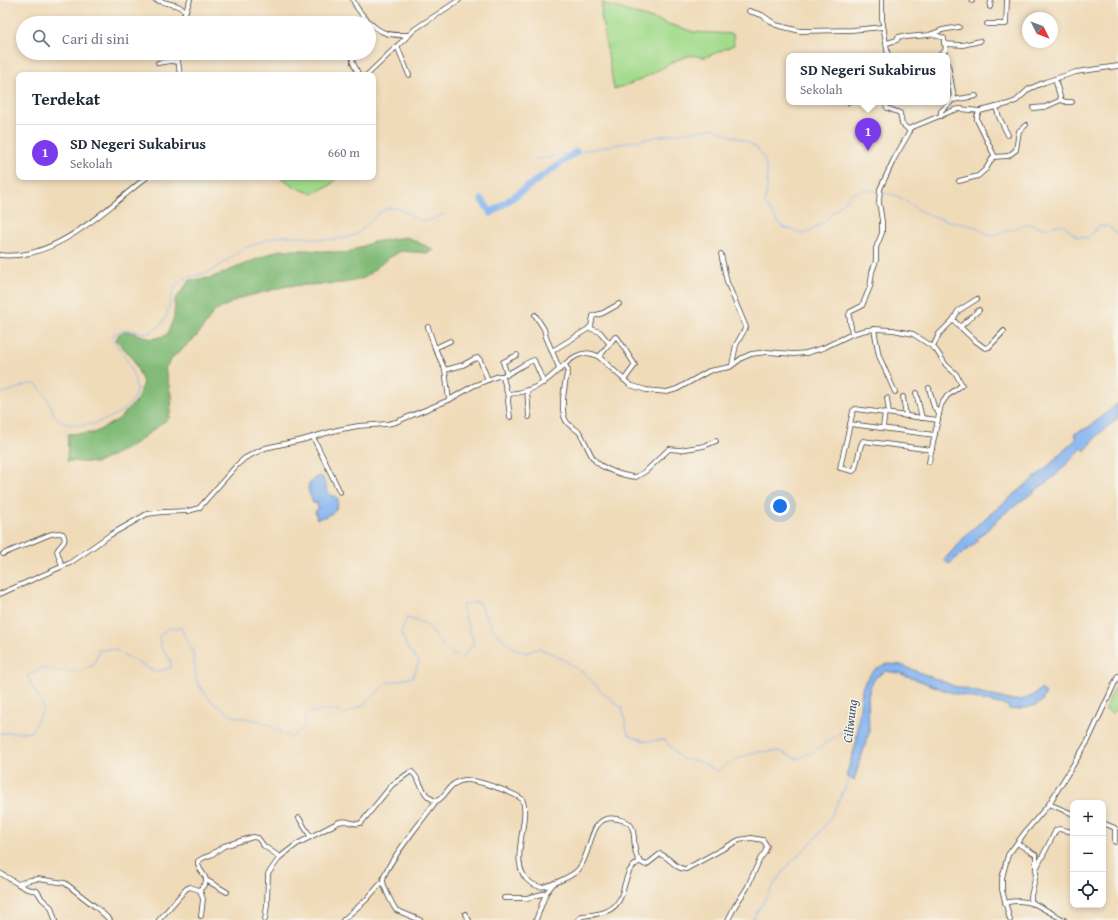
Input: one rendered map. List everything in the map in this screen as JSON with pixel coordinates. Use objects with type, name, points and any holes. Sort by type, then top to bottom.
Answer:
[{"type":"street","points":[[156,0],[178,6],[186,11]]},
{"type":"street","points":[[184,16],[190,0]]},
{"type":"street","points":[[353,0],[357,10],[364,16]]},
{"type":"street","points":[[370,72],[409,35],[459,0]]},
{"type":"street","points":[[882,0],[883,27],[888,53]]},
{"type":"street","points":[[990,7],[991,0]]},
{"type":"street","points":[[987,24],[1006,24],[1007,0]]},
{"type":"street","points":[[750,10],[765,17],[776,25],[804,32],[883,27]]},
{"type":"street","points":[[376,27],[379,30],[392,34],[409,35]]},
{"type":"street","points":[[887,43],[897,40],[898,37],[932,34],[959,27]]},
{"type":"street","points":[[932,34],[944,38],[944,44],[946,44],[945,51],[942,53]]},
{"type":"street","points":[[946,44],[963,45],[980,41]]},
{"type":"street","points":[[397,46],[409,75]]},
{"type":"street","points":[[353,60],[358,72]]},
{"type":"street","points":[[158,63],[171,61],[177,62],[179,72]]},
{"type":"street","points":[[908,129],[960,109],[980,111],[1011,104],[1029,89],[1076,72],[1118,66]]},
{"type":"street","points":[[950,74],[954,95],[953,100]]},
{"type":"street","points":[[1055,79],[1061,100]]},
{"type":"street","points":[[950,103],[953,100],[976,96]]},
{"type":"street","points":[[1033,108],[1045,107],[1061,100],[1064,102],[1072,102]]},
{"type":"street","points":[[852,334],[849,315],[851,312],[862,306],[870,287],[872,272],[876,261],[876,248],[881,236],[882,223],[879,199],[880,189],[909,131],[902,124],[900,113],[887,108],[886,105]]},
{"type":"street","points":[[941,116],[941,111],[948,105]]},
{"type":"street","points":[[996,107],[1008,135]]},
{"type":"street","points":[[980,111],[977,116],[977,120],[995,156]]},
{"type":"street","points":[[959,181],[978,176],[995,156],[1008,156],[1016,150],[1019,133],[1026,125]]},
{"type":"street","points":[[0,255],[20,255],[55,244],[75,233],[143,180]]},
{"type":"street","points":[[721,254],[727,282],[746,327],[736,345],[732,366]]},
{"type":"street","points":[[933,347],[939,334],[953,320],[960,309],[968,306],[977,299]]},
{"type":"street","points":[[552,350],[589,328],[592,316],[603,313],[619,304]]},
{"type":"street","points":[[960,327],[979,310]]},
{"type":"street","points":[[535,315],[544,329],[546,338],[560,370]]},
{"type":"street","points":[[953,320],[974,340],[986,348],[990,347],[1004,331]]},
{"type":"street","points":[[428,327],[444,370],[449,400]]},
{"type":"street","points":[[589,328],[600,332],[609,343]]},
{"type":"street","points":[[874,329],[879,356],[895,392]]},
{"type":"street","points":[[509,394],[528,390],[544,383],[573,357],[580,354],[593,354],[599,357],[630,386],[646,390],[667,392],[709,372],[732,366],[742,358],[758,353],[800,354],[823,348],[852,334],[874,329],[893,330],[918,336],[933,347],[946,365],[956,374],[962,385],[943,400],[929,462]]},
{"type":"street","points":[[599,357],[609,343],[617,337],[635,364],[634,368],[624,380]]},
{"type":"street","points":[[435,348],[450,341]]},
{"type":"street","points":[[507,375],[502,362],[517,355]]},
{"type":"street","points":[[444,370],[478,358],[488,380]]},
{"type":"street","points":[[0,594],[70,563],[110,535],[147,514],[188,511],[199,508],[237,465],[252,454],[265,448],[358,426],[388,424],[449,400],[473,386],[507,375],[518,367],[534,360],[544,383]]},
{"type":"street","points":[[565,365],[568,370],[564,386],[565,417],[569,426],[581,435],[595,461],[608,469],[623,475],[636,477],[646,471],[669,449],[680,450],[704,446],[716,442]]},
{"type":"street","points":[[501,376],[504,379],[509,394],[508,401],[510,417]]},
{"type":"street","points":[[929,388],[934,407],[939,414]]},
{"type":"street","points":[[528,390],[529,417]]},
{"type":"street","points":[[916,393],[922,418]]},
{"type":"street","points":[[903,397],[906,416]]},
{"type":"street","points":[[882,427],[887,413],[887,398]]},
{"type":"street","points":[[932,450],[863,441],[855,470],[841,470],[840,468],[853,411],[856,408],[938,420]]},
{"type":"street","points":[[850,424],[935,435]]},
{"type":"street","points":[[313,437],[340,492]]},
{"type":"street","points":[[2,554],[51,534],[59,533],[63,534],[65,539],[64,544],[57,550],[62,566]]},
{"type":"street","points":[[1010,920],[1002,890],[1004,865],[1008,855],[1049,804],[1088,742],[1118,676]]},
{"type":"street","points":[[265,920],[268,874],[280,857],[297,844],[310,836],[345,820],[355,824],[361,823],[392,785],[410,772],[416,775],[427,796],[436,801]]},
{"type":"street","points":[[343,920],[366,900],[383,881],[384,876],[393,860],[436,801],[441,798],[451,786],[464,780],[482,784],[523,800],[524,807],[520,855],[522,870],[528,880],[539,886],[546,886],[571,875],[579,869],[596,829],[601,821],[606,818],[617,819],[630,824],[633,832],[636,853],[640,861],[646,865],[658,855],[662,855],[680,869],[689,869],[703,859],[719,852],[739,840],[751,838],[763,840],[767,846],[765,852],[760,858],[747,888],[728,920]]},
{"type":"street","points":[[1049,804],[1070,813]]},
{"type":"street","points":[[299,818],[310,836]]},
{"type":"street","points":[[1106,824],[1115,828],[1116,842]]},
{"type":"street","points":[[1036,869],[1056,830],[1059,829],[1070,831]]},
{"type":"street","points":[[201,916],[203,899],[200,890],[206,880],[205,874],[198,864],[199,860],[224,846],[253,837],[257,838],[267,849],[280,857]]},
{"type":"street","points":[[1017,843],[1035,854],[1036,877],[1031,901],[1057,919],[1064,920]]},
{"type":"street","points":[[578,920],[582,916],[606,912],[617,905],[621,898],[629,872],[640,861]]},
{"type":"street","points":[[0,873],[27,889],[37,891],[42,899],[51,907],[55,920]]},
{"type":"street","points":[[18,884],[38,879],[65,883],[110,920]]},
{"type":"street","points":[[206,880],[227,892]]},
{"type":"street","points":[[383,881],[396,910],[420,920]]},
{"type":"street","points":[[536,920],[546,893],[554,882]]},
{"type":"street","points":[[159,920],[186,889],[192,887],[200,890]]},
{"type":"street","points":[[504,898],[527,898],[546,893]]},
{"type":"street","points":[[1005,903],[1027,901],[1035,904]]},
{"type":"street","points":[[465,914],[469,920]]},
{"type":"green space","points":[[602,3],[694,32],[733,34],[734,45],[706,57],[691,56],[682,58],[636,81],[614,89],[601,15]]},
{"type":"green space","points":[[284,180],[335,180],[331,185],[313,193],[295,187]]},
{"type":"green space","points":[[407,237],[434,250],[428,253],[401,251],[387,259],[364,278],[343,283],[287,286],[240,298],[214,312],[197,336],[174,356],[165,368],[172,400],[169,418],[132,446],[97,463],[67,461],[68,434],[94,433],[119,419],[137,400],[143,382],[132,357],[116,340],[119,334],[128,331],[152,339],[167,335],[174,317],[175,300],[190,280],[211,278],[279,250],[307,250],[346,253],[373,242]]},
{"type":"green space","points":[[1118,681],[1118,710],[1111,713],[1105,709]]},
{"type":"water","points":[[1118,403],[1118,418],[1098,435],[1085,451],[1082,448],[1055,476],[1004,514],[977,539],[978,541],[949,564],[944,560],[970,531],[1045,469],[1077,438],[1074,434],[1089,427]]},
{"type":"water","points":[[320,476],[323,478],[327,490],[331,496],[335,496],[338,499],[336,508],[332,513],[317,519],[315,511],[318,509],[317,503],[313,503],[308,487],[311,481]]},
{"type":"water","points":[[884,665],[901,665],[954,686],[1009,700],[1021,700],[1032,696],[1041,689],[1046,693],[1041,702],[1034,706],[1021,709],[1009,709],[1008,706],[952,693],[899,673],[885,671],[875,678],[871,685],[868,696],[869,733],[854,780],[846,776],[856,744],[862,689],[872,672]]},
{"type":"waterway","points":[[534,160],[662,136],[715,128],[749,143],[762,154],[767,170],[765,204],[782,227],[805,234],[825,221],[851,194],[866,189],[878,192]]},
{"type":"waterway","points":[[482,200],[491,213],[576,152]]},
{"type":"waterway","points":[[881,192],[898,196],[923,213],[952,222],[977,227],[990,236],[1028,224],[1045,228],[1063,224],[1076,236],[1088,238],[1099,226],[1109,226],[1118,236]]},
{"type":"waterway","points":[[0,393],[5,393],[27,385],[36,384],[46,397],[54,414],[59,420],[68,424],[80,425],[92,424],[105,420],[117,414],[127,406],[134,398],[136,388],[131,368],[124,355],[112,339],[115,333],[130,330],[147,333],[159,327],[166,317],[173,292],[179,282],[183,279],[209,272],[250,246],[277,237],[293,236],[327,240],[352,236],[362,230],[379,213],[390,208],[399,209],[419,220],[424,221],[431,220],[444,214]]},
{"type":"waterway","points":[[0,733],[31,732],[44,708],[27,676],[42,668],[63,672],[74,672],[87,668],[94,665],[99,650],[113,649],[155,672],[171,668],[170,659],[161,648],[159,636],[168,628],[181,628],[193,652],[197,683],[212,702],[233,716],[262,721],[291,738],[303,728],[307,713],[326,710],[347,713],[365,704],[387,683],[413,677],[419,662],[407,647],[401,632],[407,618],[426,624],[447,651],[461,659],[474,643],[462,605],[478,602],[495,632],[512,647],[525,653],[539,648],[564,660],[585,674],[604,694],[622,708],[628,734],[644,741],[665,740],[681,759],[701,762],[716,771],[739,758],[755,752],[780,751],[797,759],[813,752],[860,719]]},
{"type":"waterway","name":"Ciliwung","points":[[752,920],[775,883],[791,862],[816,838],[830,818],[850,778]]},
{"type":"place","name":"SD Negeri Sukabirus","points":[[868,151]]}]
